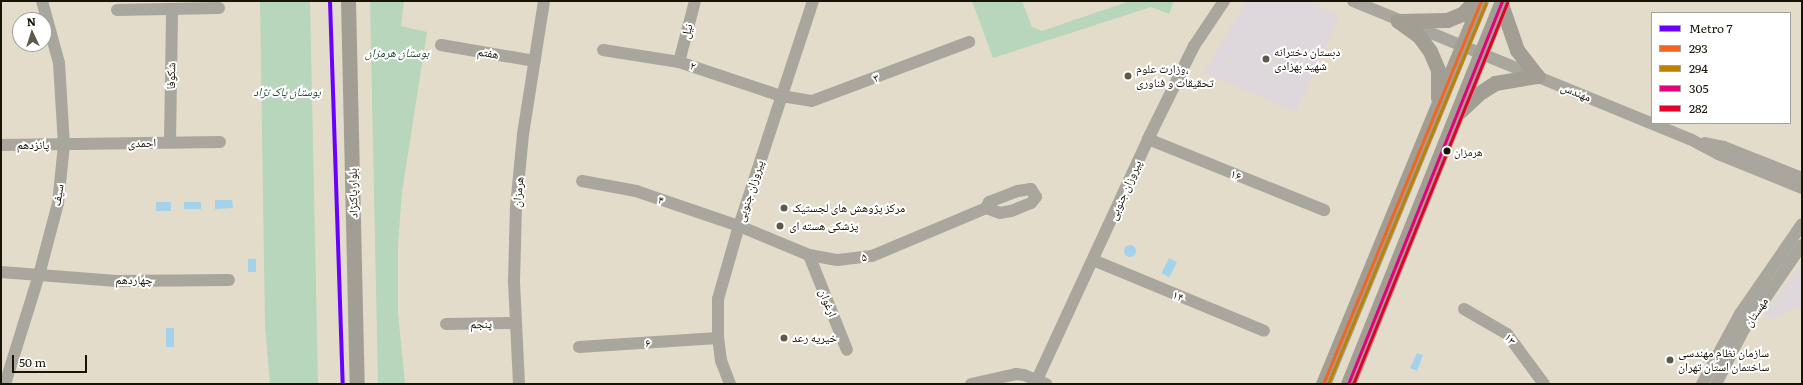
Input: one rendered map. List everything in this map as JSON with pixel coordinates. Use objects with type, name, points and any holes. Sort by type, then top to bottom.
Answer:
[{"type":"main road","name":"بلوار پاکنژاد","points":[[348,1],[357,384]]},
{"type":"main road","points":[[1398,21],[1447,20],[1462,14],[1475,1]]},
{"type":"main road","points":[[1323,384],[1481,1]]},
{"type":"main road","points":[[1348,384],[1501,3]]},
{"type":"main road","points":[[1456,116],[1478,94],[1495,83],[1537,76],[1517,50],[1501,3]]},
{"type":"main road","points":[[1398,21],[1419,36],[1436,62],[1439,83],[1437,109]]},
{"type":"street","name":"سیف","points":[[5,384],[39,275],[58,203],[64,145],[59,63],[42,1]]},
{"type":"street","name":"هرمزان","points":[[519,384],[515,323],[516,207],[523,134],[544,1]]},
{"type":"street","name":"نیل","points":[[680,62],[695,1]]},
{"type":"street","name":"پیروزان جنوبی","points":[[730,384],[721,361],[718,338],[718,299],[739,226],[813,1]]},
{"type":"street","name":"پیروزان جنوبی","points":[[1039,383],[1148,139],[1194,46],[1224,1]]},
{"type":"street","points":[[1353,1],[1398,21],[1462,45]]},
{"type":"street","points":[[117,10],[218,8]]},
{"type":"street","name":"شکوفا","points":[[170,142],[172,10]]},
{"type":"street","name":"۳","points":[[781,96],[803,101],[820,100],[969,42]]},
{"type":"street","name":"هفتم","points":[[441,45],[535,61]]},
{"type":"street","name":"مهندس","points":[[1462,45],[1651,123]]},
{"type":"street","name":"۲","points":[[602,50],[680,62],[781,96]]},
{"type":"street","name":"مهندس","points":[[1654,124],[1690,139],[1718,154],[1802,188]]},
{"type":"street","name":"۱۶","points":[[1148,139],[1324,210]]},
{"type":"street","name":"مهندس","points":[[1690,139],[1724,147],[1802,178]]},
{"type":"street","name":"احمدی","points":[[64,145],[220,142]]},
{"type":"street","name":"پانزدهم","points":[[1,145],[64,145]]},
{"type":"street","name":"۴","points":[[582,181],[636,191],[739,226]]},
{"type":"street","name":"۵","points":[[739,226],[809,255],[838,260],[872,256],[986,208]]},
{"type":"street","points":[[1702,384],[1740,314],[1802,224]]},
{"type":"street","name":"مهستان","points":[[1716,384],[1744,329],[1802,245]]},
{"type":"street","name":"ارغوان","points":[[809,255],[847,350]]},
{"type":"street","name":"۱۴","points":[[1093,260],[1264,332]]},
{"type":"street","name":"چهاردهم","points":[[1,272],[117,281],[229,280]]},
{"type":"street","name":"۱۳","points":[[1464,309],[1507,334],[1544,384]]},
{"type":"street","name":"پنجم","points":[[446,324],[515,323]]},
{"type":"street","name":"۶","points":[[579,347],[718,338]]},
{"type":"street","points":[[971,384],[1016,374],[1039,383]]},
{"type":"shaded area","name":"دبستان دخترانه شهید بهزادی","points":[[1246,1],[1308,1],[1340,15],[1296,112],[1204,73]]},
{"type":"shaded area","points":[[1802,263],[1802,305],[1769,320],[1765,313]]},
{"type":"green space","name":"بوستان پاک نژاد","points":[[260,1],[310,1],[318,384],[270,384],[265,325]]},
{"type":"green space","name":"بوستان هرمزان","points":[[370,1],[404,1],[401,26],[427,32],[402,192],[398,245],[398,313],[405,384],[378,384]]},
{"type":"green space","points":[[972,1],[1022,1],[1032,27],[1042,31],[1130,1],[1174,1],[1169,14],[1151,7],[993,58]]},
{"type":"water","points":[[215,200],[232,200],[233,208],[215,209]]},
{"type":"water","points":[[156,202],[171,202],[171,211],[156,211]]},
{"type":"water","points":[[184,202],[201,202],[201,209],[184,209]]},
{"type":"water","points":[[1132,245],[1135,246],[1135,256],[1128,257],[1125,256],[1124,249],[1125,246]]},
{"type":"water","points":[[1169,258],[1177,262],[1169,277],[1161,273]]},
{"type":"water","points":[[248,259],[256,259],[256,272],[248,272]]},
{"type":"water","points":[[166,328],[174,328],[174,347],[166,347]]},
{"type":"water","points":[[1417,353],[1423,355],[1417,371],[1410,368]]},
{"type":"metro line","name":"7","points":[[330,1],[343,384]]},
{"type":"transit line","name":"293","points":[[1323,384],[1481,1]]},
{"type":"transit line","name":"305","points":[[1348,384],[1502,1]]},
{"type":"transit line","name":"294","points":[[1328,384],[1486,3]]},
{"type":"transit line","name":"282","points":[[1353,384],[1507,3]]},
{"type":"place","name":"دبستان دخترانه شهید بهزادی","points":[[1266,59]]},
{"type":"place","name":"وزارت علوم، تحقیقات و فناوری","points":[[1128,76]]},
{"type":"place","name":"هرمزان","points":[[1447,151]]},
{"type":"place","name":"مرکز پژوهش های لجستیک","points":[[784,208]]},
{"type":"place","name":"پزشکی هسته ای","points":[[780,226]]},
{"type":"place","name":"خیریه رعد","points":[[784,338]]},
{"type":"place","name":"سازمان نظام مهندسی ساختمان استان تهران","points":[[1670,360]]}]
